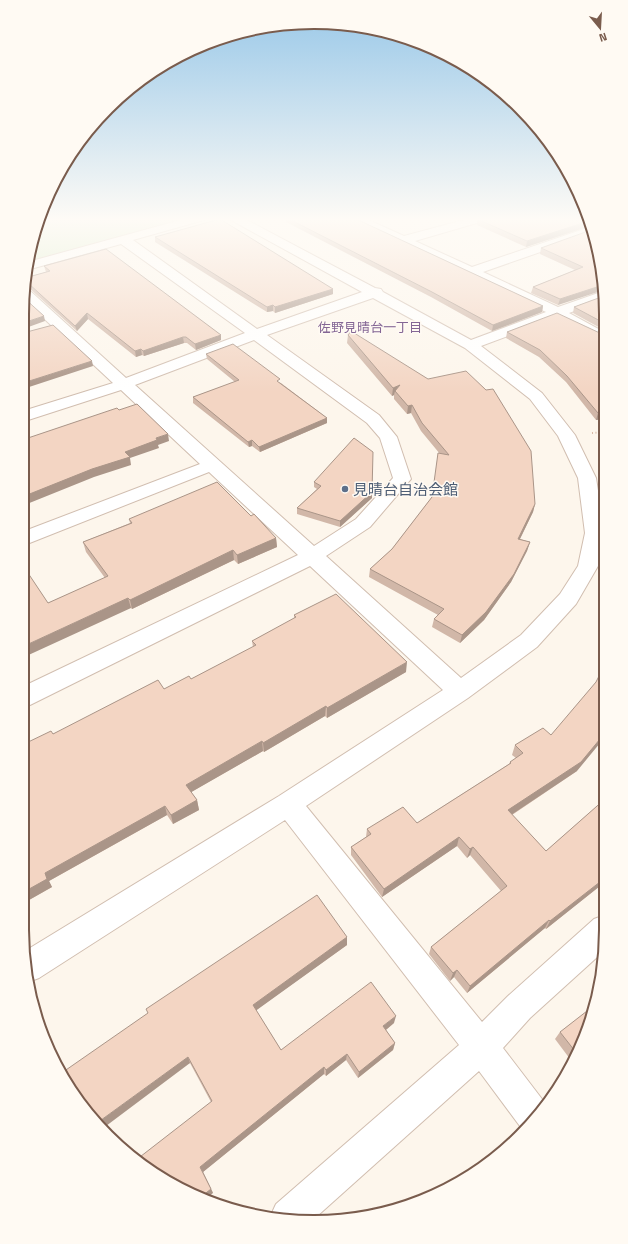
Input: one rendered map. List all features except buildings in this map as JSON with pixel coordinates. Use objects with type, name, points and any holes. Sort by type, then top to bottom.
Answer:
[{"type":"street","points":[[29,695],[312,556],[364,523],[402,479],[388,437],[373,419],[174,276]]},
{"type":"street","points":[[31,965],[288,804],[460,691],[529,640],[568,599],[588,566],[595,533],[587,478],[566,435],[536,396],[470,345],[346,276]]},
{"type":"street","points":[[483,276],[558,312],[599,335]]},
{"type":"street","points":[[29,415],[124,384],[254,335],[376,292]]},
{"type":"street","points":[[470,345],[598,297]]},
{"type":"street","points":[[30,300],[51,326],[124,384],[460,691]]},
{"type":"street","points":[[29,537],[212,465]]},
{"type":"street","points":[[288,804],[481,1047],[531,1114]]},
{"type":"street","points":[[293,1214],[481,1047],[519,1007],[599,936]]},
{"type":"place","name":"見晴台自治会館","points":[[345,489]]},
{"type":"district","name":"佐野見晴台一丁目","points":[[370,327]]}]
